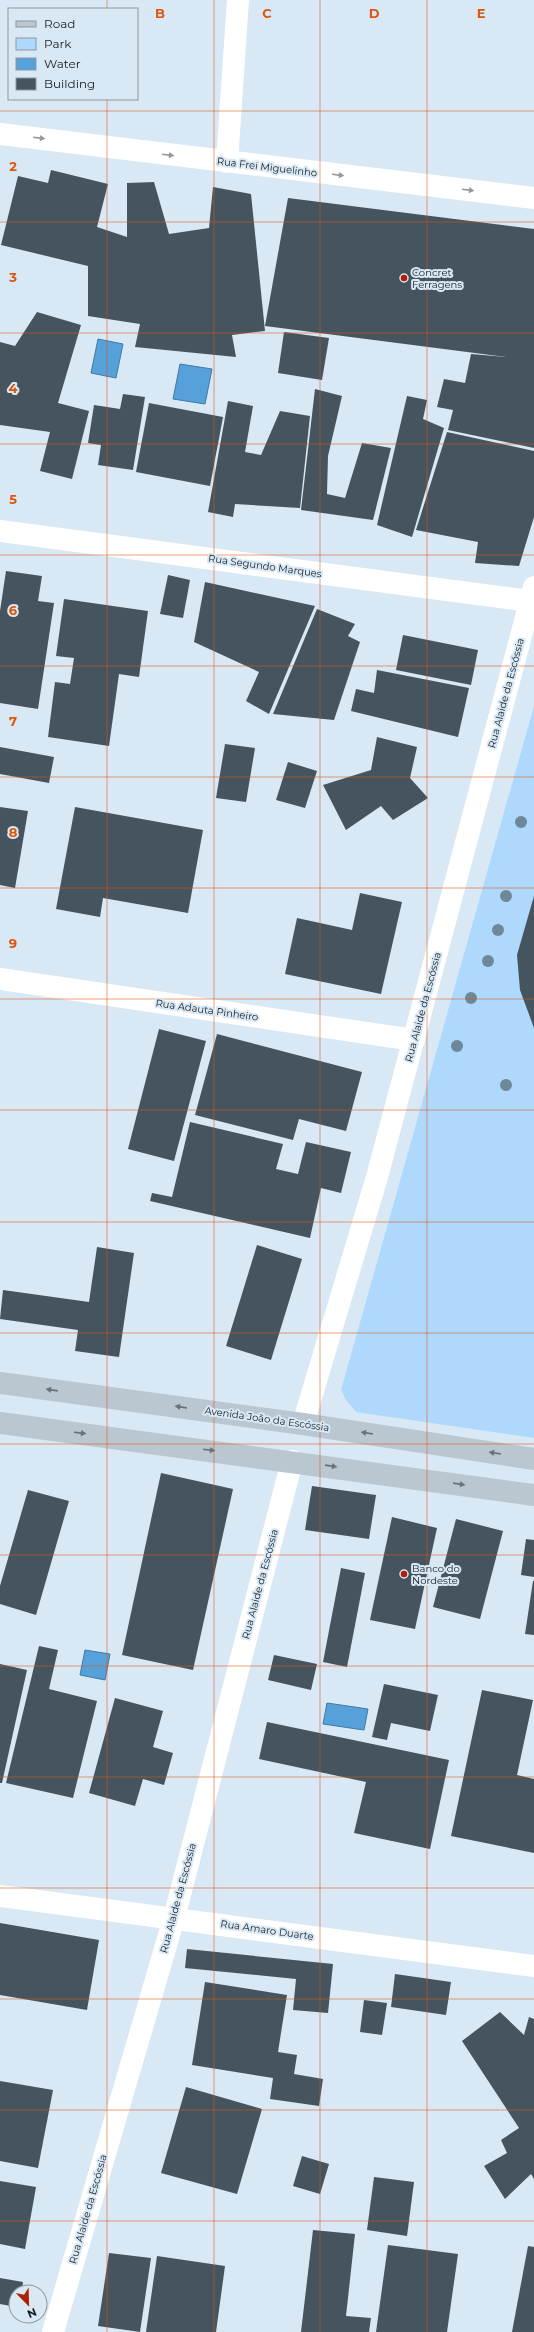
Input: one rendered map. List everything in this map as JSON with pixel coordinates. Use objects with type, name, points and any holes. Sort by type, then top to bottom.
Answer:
[{"type":"main road","name":"Avenida João da Escóssia","points":[[0,1383],[303,1424],[534,1459]]},
{"type":"main road","points":[[0,1423],[292,1461],[534,1495]]},
{"type":"street","points":[[227,162],[238,0]]},
{"type":"street","name":"Rua Frei Miguelinho","points":[[0,134],[534,198]]},
{"type":"street","name":"Rua Segundo Marques","points":[[0,531],[532,594]]},
{"type":"street","name":"Rua Alaide da Escóssia","points":[[303,1424],[377,1177],[532,594]]},
{"type":"street","name":"Rua Adauta Pinheiro","points":[[0,979],[414,1040]]},
{"type":"street","name":"Rua Alaide da Escóssia","points":[[53,2332],[174,1918],[292,1461]]},
{"type":"street","name":"Rua Amaro Duarte","points":[[0,1896],[534,1966]]},
{"type":"green space","points":[[534,706],[534,1438],[356,1412],[346,1400],[341,1390]]},
{"type":"water","points":[[98,339],[123,344],[116,378],[91,373]]},
{"type":"water","points":[[180,364],[212,369],[205,404],[173,399]]},
{"type":"water","points":[[85,1650],[110,1654],[105,1680],[80,1675]]},
{"type":"water","points":[[327,1703],[368,1709],[364,1730],[323,1724]]},
{"type":"building","points":[[51,170],[108,184],[97,227],[127,237],[127,183],[154,182],[169,234],[209,228],[213,187],[251,194],[265,331],[232,335],[236,357],[135,347],[140,324],[88,316],[88,266],[1,245],[18,176],[48,183]]},
{"type":"building","name":"Concret Ferragens","points":[[288,198],[534,229],[534,448],[448,430],[453,410],[437,407],[444,379],[465,383],[471,354],[506,357],[265,326]]},
{"type":"building","points":[[37,312],[81,325],[58,403],[89,411],[72,479],[40,471],[50,432],[0,425],[0,342],[15,346]]},
{"type":"building","points":[[284,332],[329,338],[322,380],[278,373]]},
{"type":"building","points":[[315,389],[342,396],[328,456],[327,494],[345,498],[362,443],[391,448],[373,520],[301,510]]},
{"type":"building","points":[[123,394],[145,397],[133,470],[98,465],[101,445],[88,443],[94,405],[120,409]]},
{"type":"building","points":[[407,396],[427,400],[423,419],[444,428],[412,537],[377,525]]},
{"type":"building","points":[[228,401],[253,406],[245,452],[261,455],[280,411],[310,416],[300,508],[235,504],[233,517],[208,512]]},
{"type":"building","points":[[149,403],[223,417],[210,486],[136,472]]},
{"type":"building","points":[[447,432],[534,451],[534,517],[519,566],[475,563],[478,542],[416,530]]},
{"type":"building","points":[[6,571],[42,576],[38,601],[54,603],[38,709],[0,703],[0,611]]},
{"type":"building","points":[[168,575],[190,580],[183,618],[160,614]]},
{"type":"building","points":[[205,582],[315,606],[269,714],[246,701],[259,672],[194,642]]},
{"type":"building","points":[[64,599],[148,611],[139,677],[119,674],[109,746],[48,737],[55,682],[70,684],[74,658],[56,656]]},
{"type":"building","points":[[317,609],[355,624],[348,636],[360,642],[334,720],[273,714]]},
{"type":"building","points":[[403,635],[478,650],[471,685],[396,670]]},
{"type":"building","points":[[377,670],[469,688],[458,737],[351,711],[356,689],[374,693]]},
{"type":"building","points":[[377,737],[417,747],[410,778],[428,798],[393,820],[381,806],[346,830],[323,785],[371,770]]},
{"type":"building","points":[[225,744],[255,748],[246,802],[216,798]]},
{"type":"building","points":[[0,747],[54,757],[49,783],[0,774]]},
{"type":"building","points":[[288,762],[317,771],[305,808],[276,800]]},
{"type":"building","points":[[0,807],[28,811],[15,888],[0,885]]},
{"type":"building","points":[[75,807],[203,830],[188,913],[103,898],[100,917],[56,909]]},
{"type":"building","points":[[360,893],[402,902],[381,994],[285,974],[297,918],[352,930]]},
{"type":"building","points":[[534,896],[534,1028],[520,990],[517,955]]},
{"type":"building","points":[[159,1029],[206,1041],[174,1161],[128,1149]]},
{"type":"building","points":[[217,1034],[362,1072],[346,1131],[299,1119],[293,1140],[195,1115]]},
{"type":"building","points":[[190,1122],[283,1144],[276,1169],[298,1174],[306,1142],[351,1152],[341,1193],[321,1188],[310,1238],[150,1201],[152,1193],[172,1197]]},
{"type":"building","points":[[257,1245],[302,1259],[271,1360],[226,1346]]},
{"type":"building","points":[[97,1247],[134,1253],[119,1357],[75,1351],[78,1330],[0,1319],[3,1290],[89,1302]]},
{"type":"building","points":[[161,1473],[233,1489],[193,1670],[122,1655]]},
{"type":"building","points":[[312,1486],[376,1495],[369,1539],[305,1530]]},
{"type":"building","points":[[28,1490],[69,1501],[36,1615],[0,1604],[0,1586]]},
{"type":"building","name":"Banco do Nordeste","points":[[392,1517],[437,1528],[415,1629],[370,1620]]},
{"type":"building","points":[[456,1519],[503,1531],[480,1619],[433,1607]]},
{"type":"building","points":[[526,1539],[534,1540],[534,1577],[521,1575]]},
{"type":"building","points":[[341,1568],[365,1573],[347,1667],[323,1662]]},
{"type":"building","points":[[534,1581],[534,1635],[525,1634]]},
{"type":"building","points":[[39,1646],[58,1650],[49,1689],[97,1701],[73,1798],[6,1783]]},
{"type":"building","points":[[274,1655],[317,1664],[311,1690],[268,1680]]},
{"type":"building","points":[[0,1664],[27,1670],[2,1783],[0,1783]]},
{"type":"building","points":[[384,1684],[438,1695],[430,1731],[391,1723],[387,1740],[372,1737]]},
{"type":"building","points":[[482,1690],[533,1700],[517,1775],[534,1779],[534,1853],[451,1836]]},
{"type":"building","points":[[115,1698],[163,1711],[153,1747],[173,1753],[164,1785],[143,1779],[135,1806],[89,1793]]},
{"type":"building","points":[[267,1722],[449,1760],[430,1849],[354,1833],[366,1782],[259,1759]]},
{"type":"building","points":[[0,1923],[99,1940],[87,2010],[0,1995]]},
{"type":"building","points":[[187,1949],[333,1964],[328,2013],[293,2010],[296,1979],[185,1968]]},
{"type":"building","points":[[395,1974],[451,1982],[446,2015],[391,2007]]},
{"type":"building","points":[[205,1982],[287,1995],[278,2052],[297,2055],[294,2074],[323,2079],[319,2106],[270,2099],[273,2078],[192,2065]]},
{"type":"building","points":[[364,2000],[387,2003],[382,2035],[360,2032]]},
{"type":"building","points":[[500,2012],[524,2035],[529,2017],[534,2019],[534,2179],[531,2174],[505,2199],[484,2166],[507,2153],[501,2140],[519,2128],[462,2041]]},
{"type":"building","points":[[0,2081],[53,2090],[38,2168],[0,2161]]},
{"type":"building","points":[[186,2087],[262,2109],[237,2194],[161,2173]]},
{"type":"building","points":[[302,2156],[329,2164],[320,2194],[293,2186]]},
{"type":"building","points":[[374,2177],[414,2182],[407,2236],[367,2230]]},
{"type":"building","points":[[0,2181],[36,2187],[25,2249],[0,2244]]},
{"type":"building","points":[[313,2230],[355,2234],[346,2316],[371,2318],[369,2332],[301,2332]]},
{"type":"building","points":[[388,2245],[458,2254],[447,2332],[376,2332]]},
{"type":"building","points":[[528,2246],[534,2247],[534,2332],[512,2332]]},
{"type":"building","points":[[109,2253],[151,2258],[140,2332],[98,2326]]},
{"type":"building","points":[[157,2256],[225,2266],[216,2332],[146,2332]]},
{"type":"building","points":[[0,2278],[23,2282],[23,2284],[8,2284],[8,2306],[0,2304]]},
{"type":"place","name":"Concret Ferragens","points":[[404,278]]},
{"type":"place","name":"Banco do Nordeste","points":[[404,1574]]}]
